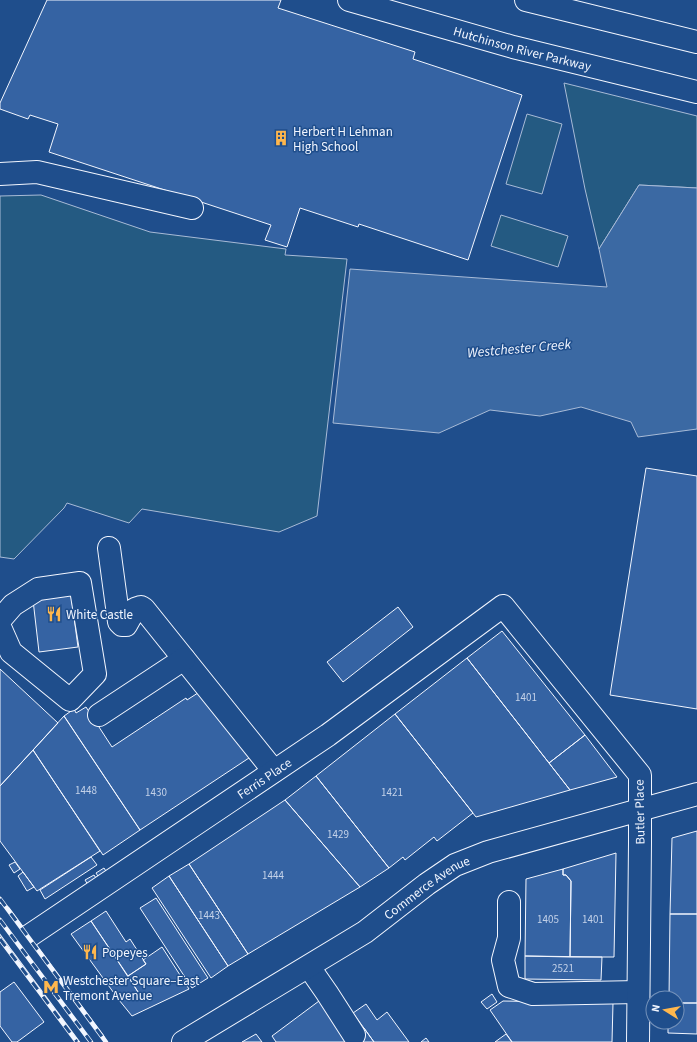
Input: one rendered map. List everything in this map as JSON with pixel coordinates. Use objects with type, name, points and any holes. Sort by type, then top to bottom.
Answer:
[{"type":"main road","name":"Hutchinson River Parkway","points":[[349,0],[513,47],[697,92]]},
{"type":"main road","points":[[526,0],[697,42]]},
{"type":"main road","points":[[0,174],[37,172],[192,208]]},
{"type":"main road","points":[[108,548],[119,622],[122,625],[126,625],[135,609],[140,607],[144,609],[274,772]]},
{"type":"main road","points":[[0,620],[13,605],[38,589],[80,583],[95,674],[70,700],[11,652],[0,627]]},
{"type":"main road","name":"Ferris Place","points":[[20,942],[328,735],[504,606]]},
{"type":"main road","name":"Butler Place","points":[[504,606],[640,775],[638,1042]]},
{"type":"main road","points":[[99,715],[184,660]]},
{"type":"main road","name":"Commerce Avenue","points":[[183,1042],[366,932],[427,884],[461,862],[488,852],[697,794]]},
{"type":"main road","points":[[509,902],[508,938],[503,960],[509,986],[533,994],[638,992]]},
{"type":"main road","points":[[0,915],[20,942],[81,1033],[94,1042]]},
{"type":"main road","points":[[309,967],[354,1035]]},
{"type":"shaded area","points":[[564,83],[697,116],[697,188],[639,185],[599,249],[585,189]]},
{"type":"shaded area","points":[[527,114],[562,124],[542,194],[506,184]]},
{"type":"shaded area","points":[[41,195],[150,232],[286,249],[285,255],[347,259],[317,516],[279,532],[142,509],[129,523],[67,503],[64,508],[14,559],[0,557],[0,196]]},
{"type":"shaded area","points":[[501,215],[568,236],[558,267],[491,246]]},
{"type":"water","name":"Westchester Creek","points":[[639,185],[697,188],[697,429],[638,437],[631,422],[581,407],[540,416],[490,410],[439,433],[333,423],[350,269],[607,287],[599,249]]},
{"type":"building","name":"Herbert H Lehman High School","points":[[47,0],[281,0],[278,8],[415,52],[413,59],[522,95],[468,260],[359,224],[358,227],[300,208],[287,247],[265,240],[271,225],[49,152],[58,124],[30,115],[28,119],[0,109],[0,103]]},
{"type":"building","points":[[646,468],[697,476],[697,709],[610,695]]},
{"type":"building","name":"White Castle","points":[[71,595],[78,647],[39,652],[33,600]]},
{"type":"building","points":[[398,607],[413,627],[343,682],[327,662]]},
{"type":"building","points":[[502,631],[585,735],[549,763],[467,658]]},
{"type":"building","points":[[467,658],[570,790],[476,817],[395,714]]},
{"type":"building","points":[[0,669],[58,723],[0,786]]},
{"type":"building","points":[[204,689],[255,754],[140,830],[64,716],[74,709],[76,713],[86,707],[112,747],[186,698],[187,700]]},
{"type":"building","points":[[395,714],[473,813],[437,841],[434,837],[405,860],[403,857],[389,868],[316,776]]},
{"type":"building","points":[[64,716],[140,830],[103,855],[33,750]]},
{"type":"building","points":[[585,735],[617,777],[570,790],[549,763]]},
{"type":"building","points":[[33,750],[100,851],[37,891],[0,841],[0,786]]},
{"type":"building","points":[[316,776],[389,868],[360,887],[285,800]]},
{"type":"building","points":[[285,800],[360,887],[248,954],[189,864]]},
{"type":"building","points":[[697,831],[697,914],[670,914],[672,838]]},
{"type":"building","points":[[616,853],[614,957],[570,957],[571,881],[566,875],[563,875],[563,869]]},
{"type":"building","points":[[91,857],[97,865],[45,899],[40,890]]},
{"type":"building","points":[[15,862],[20,869],[14,873],[9,865]]},
{"type":"building","points":[[189,864],[248,954],[228,966],[169,876]]},
{"type":"building","points":[[104,868],[109,876],[101,881],[96,873]]},
{"type":"building","points":[[563,869],[563,875],[566,875],[571,881],[570,957],[525,956],[526,879]]},
{"type":"building","points":[[23,872],[34,887],[27,891],[18,876]]},
{"type":"building","points":[[94,875],[99,883],[90,888],[85,880]]},
{"type":"building","points":[[169,876],[228,966],[211,978],[152,888]]},
{"type":"building","points":[[156,898],[208,978],[192,988],[140,908]]},
{"type":"building","points":[[106,911],[126,942],[130,939],[146,964],[128,976],[91,921]]},
{"type":"building","points":[[670,914],[697,914],[697,1003],[685,1003],[685,990],[669,990]]},
{"type":"building","points":[[91,921],[138,992],[119,1000],[71,934]]},
{"type":"building","points":[[162,947],[189,989],[132,1016],[119,1000],[138,992],[128,976],[146,964],[143,960]]},
{"type":"building","points":[[525,956],[602,957],[601,980],[525,979]]},
{"type":"building","points":[[14,982],[44,1022],[17,1042],[12,1042],[0,1026],[0,992]]},
{"type":"building","points":[[492,994],[497,1002],[487,1009],[481,1002]]},
{"type":"building","points":[[319,1001],[348,1040],[364,1028],[374,1042],[276,1042],[272,1036]]},
{"type":"building","points":[[503,1001],[613,1003],[612,1042],[512,1042],[490,1010]]},
{"type":"building","points":[[685,1003],[697,1003],[697,1034],[668,1033],[668,1030],[685,1030]]},
{"type":"building","points":[[366,1004],[377,1020],[387,1012],[409,1042],[374,1042],[353,1013]]},
{"type":"building","points":[[256,1034],[262,1042],[242,1042]]},
{"type":"building","points":[[506,1034],[512,1042],[495,1042]]},
{"type":"building","points":[[426,1038],[429,1042],[421,1042]]},
{"type":"railway","points":[[0,899],[106,1042]]},
{"type":"railway","points":[[0,920],[91,1042]]},
{"type":"railway","points":[[0,939],[77,1042]]},
{"type":"place","name":"Herbert H Lehman High School","points":[[281,138]]},
{"type":"place","name":"White Castle","points":[[54,614]]},
{"type":"place","name":"Popeyes","points":[[90,952]]},
{"type":"place","name":"Westchester Square–East Tremont Avenue","points":[[51,987]]}]
